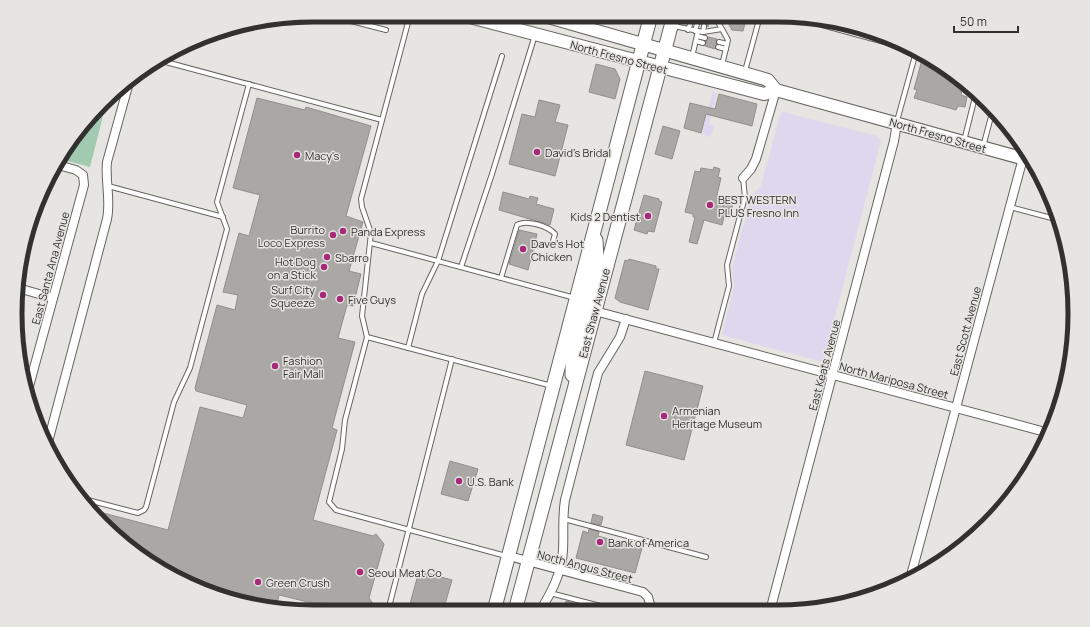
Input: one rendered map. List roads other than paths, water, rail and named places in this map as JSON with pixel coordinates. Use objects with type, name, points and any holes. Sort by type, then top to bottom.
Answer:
[{"type":"main road","name":"North Fresno Street","points":[[488,22],[764,94],[776,90],[1023,158]]},
{"type":"main road","name":"North Fresno Street","points":[[565,22],[768,80],[776,90]]},
{"type":"main road","name":"East Shaw Avenue","points":[[496,605],[649,22]]},
{"type":"main road","name":"East Shaw Avenue","points":[[517,605],[673,22]]},
{"type":"main road","points":[[595,311],[588,305],[587,300],[597,260],[596,225]]},
{"type":"main road","points":[[571,399],[573,355],[583,315],[582,305],[577,299]]},
{"type":"street","points":[[49,437],[107,219],[110,202],[106,170],[107,162],[127,89]]},
{"type":"street","points":[[743,178],[751,169],[756,159],[776,90]]},
{"type":"street","name":"East Keats Avenue","points":[[772,605],[894,141],[897,123]]},
{"type":"street","name":"East Scott Avenue","points":[[912,571],[1010,207],[1026,163]]},
{"type":"street","name":"East Santa Ana Avenue","points":[[30,381],[84,185],[84,175],[76,170],[62,166]]},
{"type":"street","points":[[23,289],[54,298]]},
{"type":"street","name":"North Mariposa Street","points":[[595,311],[1043,431]]},
{"type":"street","points":[[543,605],[559,570],[563,550],[562,519],[565,500],[598,373],[620,337],[626,319]]},
{"type":"street","name":"North Angus Street","points":[[509,556],[643,592],[648,597],[650,604]]},
{"type":"lane","points":[[355,22],[386,30]]},
{"type":"lane","points":[[408,22],[361,199],[362,207],[370,228],[371,243],[362,316],[367,337],[345,420],[342,449],[329,502],[336,510],[509,556]]},
{"type":"lane","points":[[675,22],[705,38]]},
{"type":"lane","points":[[688,30],[691,22]]},
{"type":"lane","points":[[718,22],[728,40],[721,67]]},
{"type":"lane","points":[[744,74],[758,22]]},
{"type":"lane","points":[[691,59],[698,33],[697,24]]},
{"type":"lane","points":[[698,33],[704,26]]},
{"type":"lane","points":[[833,28],[879,41]]},
{"type":"lane","points":[[698,33],[722,29]]},
{"type":"lane","points":[[461,267],[495,167],[535,35]]},
{"type":"lane","points":[[696,41],[703,43]]},
{"type":"lane","points":[[726,49],[718,44],[727,44]]},
{"type":"lane","points":[[408,348],[422,294],[438,261],[502,56]]},
{"type":"lane","points":[[897,123],[915,57]]},
{"type":"lane","points":[[166,62],[382,120]]},
{"type":"lane","points":[[90,500],[138,513],[146,507],[174,402],[190,368],[227,229],[226,222],[218,202],[249,84]]},
{"type":"lane","points":[[963,142],[974,99]]},
{"type":"lane","points":[[982,147],[991,116]]},
{"type":"lane","points":[[714,343],[729,286],[727,265],[745,197],[743,178]]},
{"type":"lane","points":[[108,186],[223,217]]},
{"type":"lane","points":[[1010,207],[1052,218]]},
{"type":"lane","points":[[501,278],[517,225],[524,222],[549,229],[555,234],[553,241]]},
{"type":"lane","points":[[371,243],[577,299]]},
{"type":"lane","points":[[367,337],[554,386]]},
{"type":"lane","points":[[389,605],[452,360]]},
{"type":"lane","points":[[562,519],[706,557]]},
{"type":"lane","points":[[550,593],[592,605]]},
{"type":"place","name":"David's Bridal","points":[[537,152]]},
{"type":"place","name":"Macy's","points":[[297,155]]},
{"type":"place","name":"BEST WESTERN PLUS Fresno Inn","points":[[710,205]]},
{"type":"place","name":"Kids 2 Dentist","points":[[648,216]]},
{"type":"place","name":"Panda Express","points":[[343,231]]},
{"type":"place","name":"Burrito Loco Express","points":[[333,235]]},
{"type":"place","name":"Dave's Hot Chicken","points":[[523,249]]},
{"type":"place","name":"Sbarro","points":[[327,257]]},
{"type":"place","name":"Hot Dog on a Stick","points":[[324,267]]},
{"type":"place","name":"Surf City Squeeze","points":[[323,295]]},
{"type":"place","name":"Five Guys","points":[[340,299]]},
{"type":"place","name":"Fashion Fair Mall","points":[[275,366]]},
{"type":"place","name":"Armenian Heritage Museum","points":[[664,416]]},
{"type":"place","name":"U.S. Bank","points":[[459,481]]},
{"type":"place","name":"Bank of America","points":[[600,542]]},
{"type":"place","name":"Seoul Meat Co","points":[[360,572]]},
{"type":"place","name":"Green Crush","points":[[258,582]]}]
